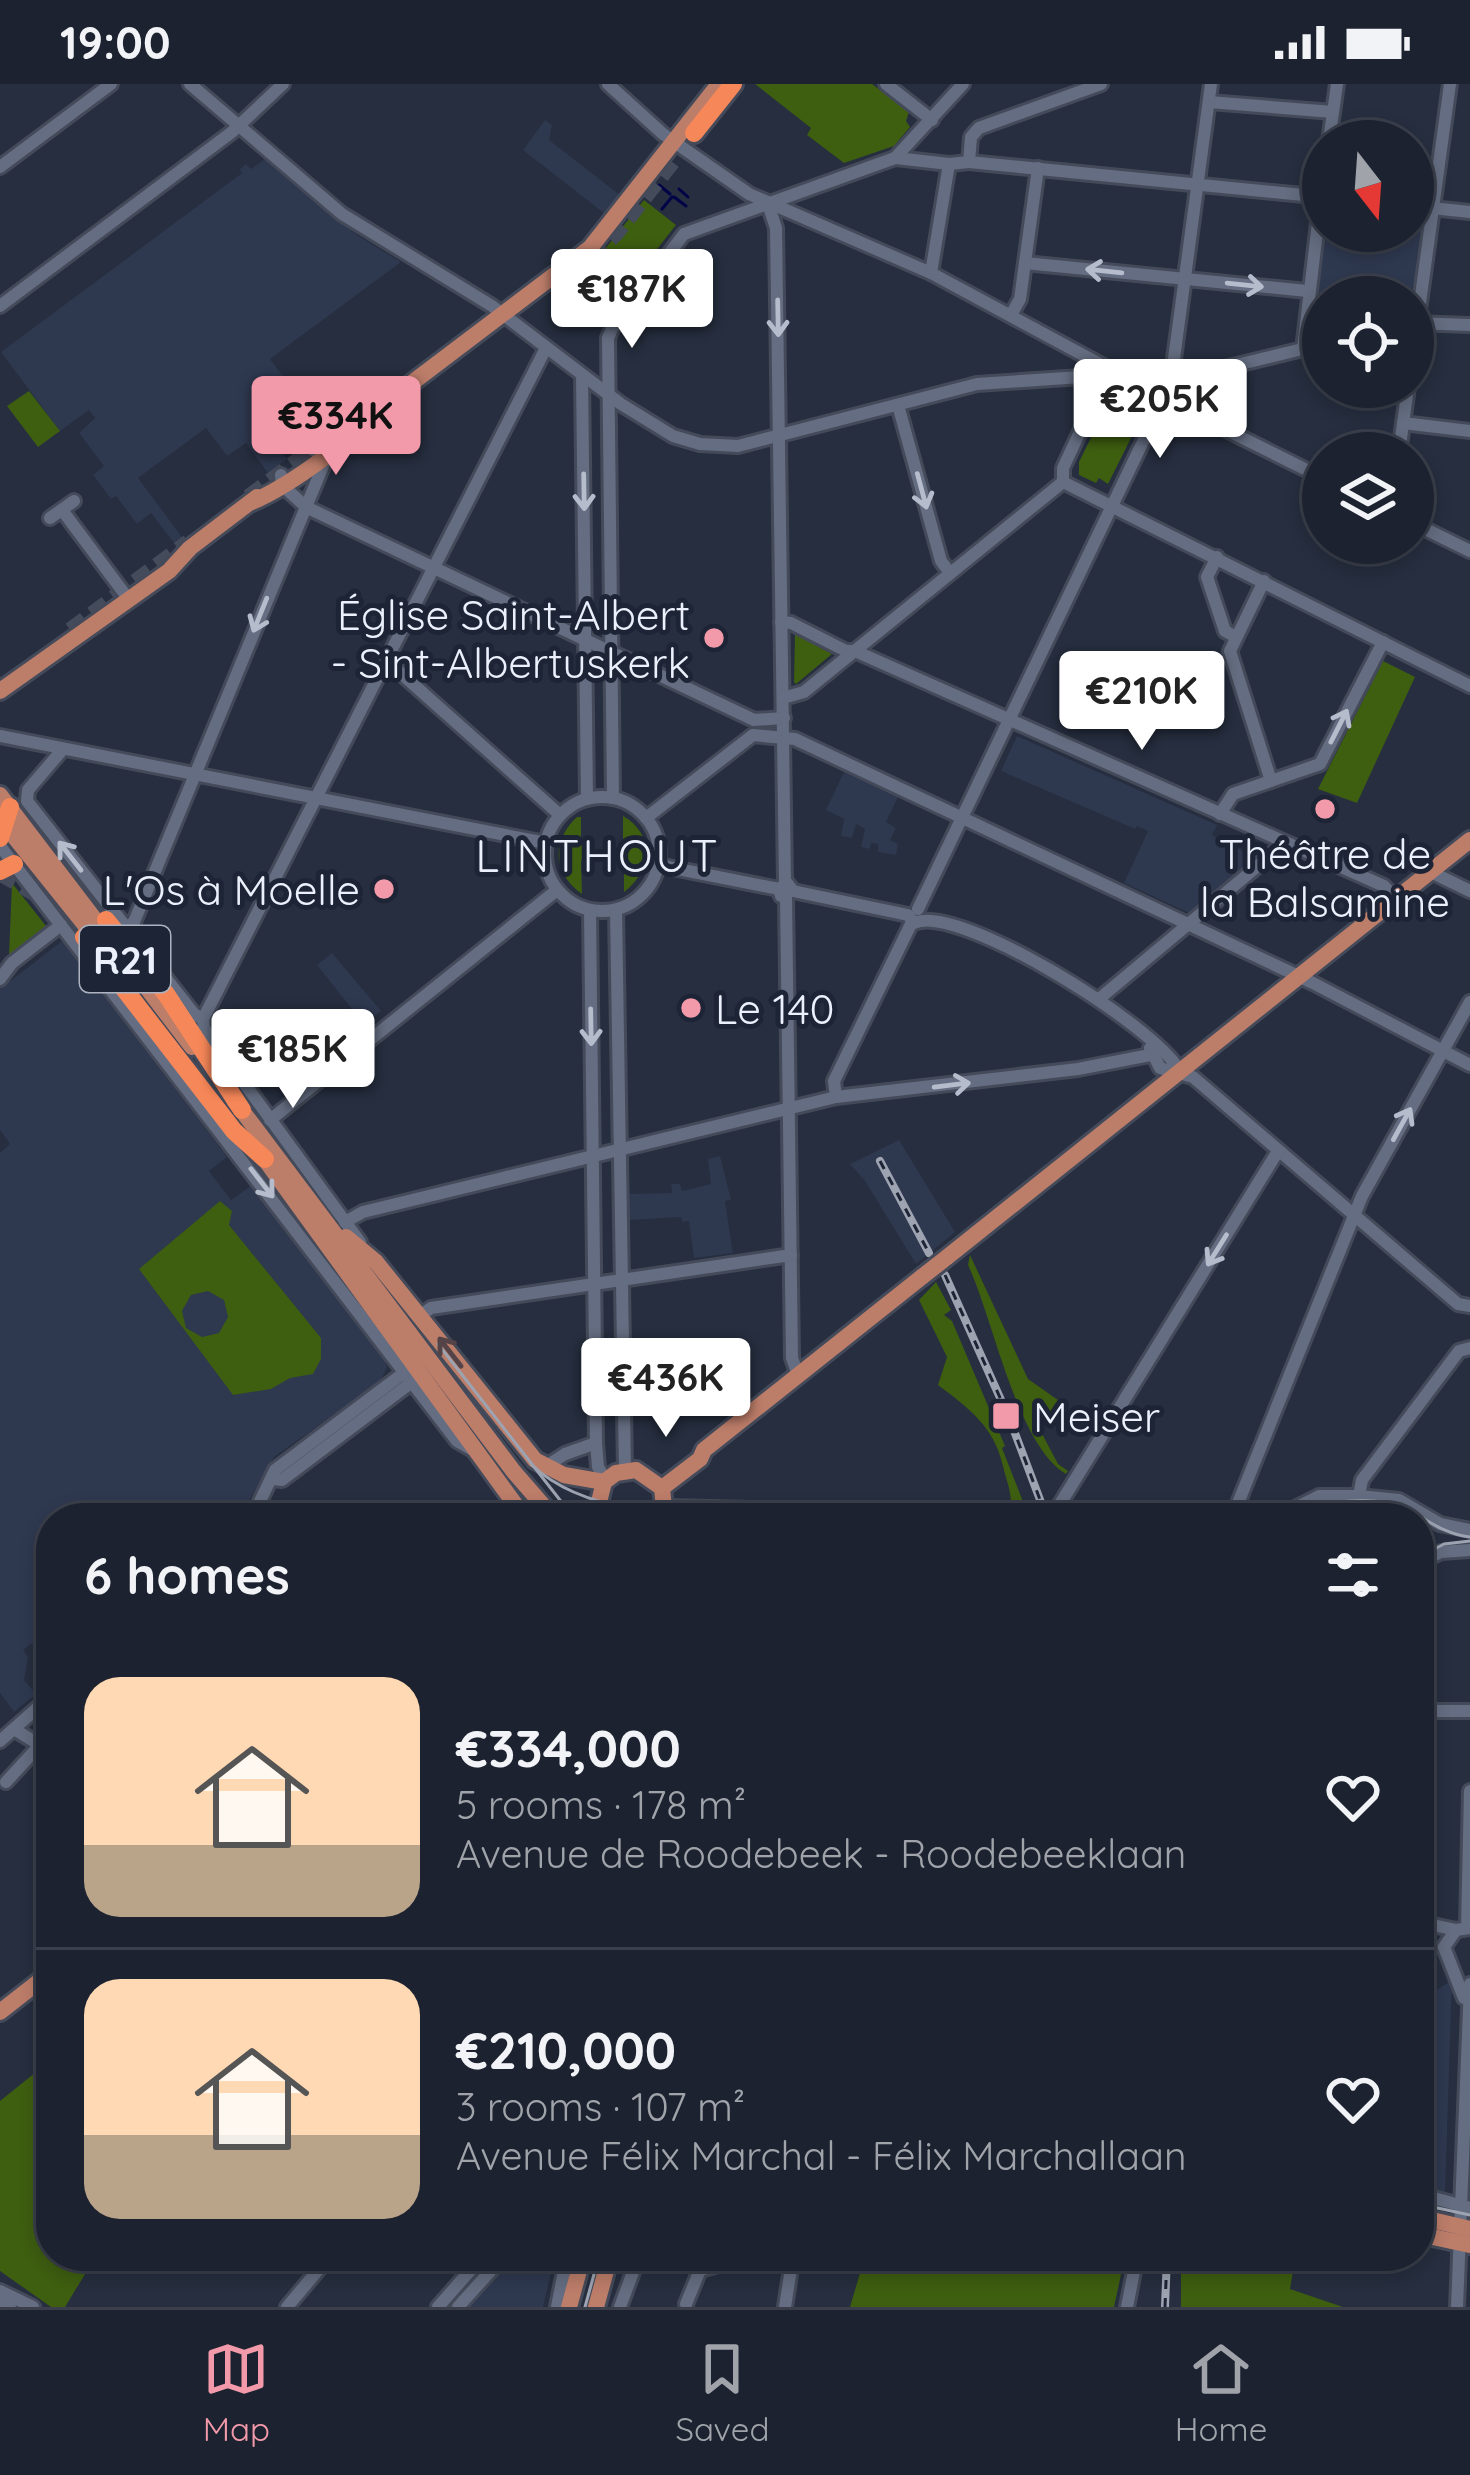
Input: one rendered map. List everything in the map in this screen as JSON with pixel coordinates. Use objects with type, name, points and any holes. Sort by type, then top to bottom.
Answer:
[{"type":"highway","points":[[694,133],[733,84]]},
{"type":"highway","points":[[106,920],[166,994],[242,1111]]},
{"type":"highway","points":[[84,937],[234,1131],[265,1159]]},
{"type":"main road","points":[[72,638],[80,625],[590,248],[719,84]]},
{"type":"main road","points":[[0,691],[169,571],[190,548]]},
{"type":"main road","points":[[116,610],[124,592]]},
{"type":"main road","name":"R21","points":[[2,821],[338,1223],[429,1362],[541,1503]]},
{"type":"main road","name":"R21","points":[[2,821],[327,1241],[513,1503]]},
{"type":"main road","points":[[338,1223],[421,1315],[521,1444],[549,1464],[605,1481],[636,1470],[663,1498],[674,1466],[704,1450],[1470,840]]},
{"type":"main road","points":[[601,1503],[605,1481]]},
{"type":"main road","points":[[0,2012],[36,1984]]},
{"type":"main road","points":[[1434,2223],[1465,2236]]},
{"type":"main road","points":[[1434,2235],[1465,2236]]},
{"type":"main road","points":[[569,2307],[579,2271]]},
{"type":"main road","points":[[596,2307],[606,2271]]},
{"type":"street","points":[[0,167],[111,84]]},
{"type":"street","points":[[190,84],[342,214],[503,315],[673,436],[700,444],[738,446],[977,384],[1081,377],[1095,362]]},
{"type":"street","points":[[0,306],[240,126],[284,84]]},
{"type":"street","points":[[608,84],[674,142],[768,203],[931,273],[1302,468]]},
{"type":"street","points":[[886,84],[932,120]]},
{"type":"street","points":[[895,158],[963,84]]},
{"type":"street","points":[[969,161],[971,137],[979,128],[1101,84]]},
{"type":"street","points":[[836,1097],[834,1081],[1171,381],[1211,84]]},
{"type":"street","points":[[1332,120],[1337,84]]},
{"type":"street","points":[[1434,201],[1450,84]]},
{"type":"street","points":[[1209,102],[1333,112]]},
{"type":"street","points":[[614,798],[608,338],[679,238],[895,158],[950,164],[969,161],[1302,195]]},
{"type":"street","points":[[931,273],[950,164]]},
{"type":"street","points":[[1011,315],[1019,299],[1038,168]]},
{"type":"street","points":[[768,203],[776,228],[793,1368],[798,1375]]},
{"type":"street","points":[[1434,208],[1470,212]]},
{"type":"street","points":[[1025,263],[1302,290]]},
{"type":"street","points":[[1434,324],[1470,325]]},
{"type":"street","points":[[200,1020],[546,348]]},
{"type":"street","points":[[1171,381],[1302,349]]},
{"type":"street","points":[[1063,482],[1063,468],[1109,370]]},
{"type":"street","points":[[582,375],[587,799]]},
{"type":"street","points":[[898,406],[941,561],[950,573]]},
{"type":"street","points":[[1402,432],[1405,408]]},
{"type":"street","points":[[1403,423],[1470,431]]},
{"type":"street","points":[[126,928],[134,922],[323,466],[318,453]]},
{"type":"street","points":[[282,480],[306,507],[612,651],[753,728],[795,739],[1190,924],[1470,1065]]},
{"type":"street","points":[[1063,482],[1470,686]]},
{"type":"street","points":[[783,698],[804,692],[1063,482]]},
{"type":"street","points":[[62,510],[124,592]]},
{"type":"street","points":[[1434,533],[1470,550]]},
{"type":"street","points":[[1216,557],[1207,577],[1225,631],[1236,637]]},
{"type":"street","points":[[1264,581],[1230,654],[1271,781]]},
{"type":"street","points":[[782,622],[1384,886],[1395,898]]},
{"type":"street","points":[[1220,814],[1229,796],[1320,764],[1383,642]]},
{"type":"street","points":[[386,660],[560,815]]},
{"type":"street","points":[[646,818],[753,728],[784,718]]},
{"type":"street","points":[[0,736],[546,843]]},
{"type":"street","points":[[63,749],[28,790],[27,801],[200,1020],[338,1223],[362,1212],[836,1097],[1057,1072],[1150,1048]]},
{"type":"street","points":[[614,798],[646,818],[659,849],[658,865],[647,890],[616,910],[590,910],[557,890],[547,869],[546,843],[560,815],[587,799],[614,798]]},
{"type":"street","points":[[2,821],[7,867],[61,925],[457,1441],[472,1449]]},
{"type":"street","points":[[1099,999],[1282,841]]},
{"type":"street","points":[[658,865],[915,916],[991,940],[1047,966],[1099,999],[1150,1048],[1160,1068],[1193,1077],[1458,1304],[1470,1306]]},
{"type":"street","points":[[1430,872],[1470,892]]},
{"type":"street","points":[[270,1120],[557,890]]},
{"type":"street","points":[[590,910],[594,1449],[605,1481]]},
{"type":"street","points":[[616,910],[625,1471]]},
{"type":"street","points":[[0,979],[6,966],[61,925]]},
{"type":"street","points":[[1238,1503],[1354,1215],[1470,1002]]},
{"type":"street","points":[[1061,1503],[1279,1151]]},
{"type":"street","points":[[421,1315],[431,1308],[791,1255]]},
{"type":"street","points":[[1359,1496],[1362,1480],[1460,1351],[1470,1348]]},
{"type":"street","points":[[260,1503],[273,1479],[282,1480],[408,1377]]},
{"type":"street","points":[[549,1464],[575,1450],[594,1449]]},
{"type":"street","points":[[1305,1503],[1319,1496],[1405,1503]]},
{"type":"street","points":[[663,1498],[765,1503]]},
{"type":"street","points":[[1434,1520],[1470,1530]]},
{"type":"street","points":[[1434,1556],[1470,1550]]},
{"type":"street","points":[[0,1741],[36,1709]]},
{"type":"street","points":[[1434,1711],[1470,1711]]},
{"type":"street","points":[[14,1729],[36,1743]]},
{"type":"street","points":[[6,1782],[36,1757]]},
{"type":"street","points":[[1457,2307],[1465,2236],[1466,2005],[1463,1970],[1448,1962],[1444,1947],[1464,1928],[1470,1791]]},
{"type":"street","points":[[1434,1924],[1464,1928]]},
{"type":"street","points":[[1466,2005],[1470,1984]]},
{"type":"street","points":[[1434,2198],[1465,2206]]},
{"type":"street","points":[[288,2306],[317,2271]]},
{"type":"street","points":[[438,2307],[470,2271]]},
{"type":"street","points":[[458,2307],[490,2271]]},
{"type":"street","points":[[553,2307],[564,2271]]},
{"type":"street","points":[[620,2307],[633,2271]]},
{"type":"street","points":[[686,2304],[700,2271]]},
{"type":"street","points":[[785,2307],[791,2271]]},
{"type":"street","points":[[1127,2307],[1134,2271]]},
{"type":"street","points":[[0,2295],[21,2306]]},
{"type":"shaded area","points":[[545,120],[552,125],[549,140],[620,195],[605,214],[523,150]]},
{"type":"shaded area","points":[[265,159],[357,235],[401,262],[270,359],[285,379],[260,398],[275,420],[265,429],[287,459],[268,473],[246,443],[227,456],[206,428],[138,478],[182,537],[174,543],[151,513],[137,524],[93,475],[104,466],[79,433],[95,418],[89,410],[60,431],[1,352],[242,173],[246,164],[251,169]]},
{"type":"shaded area","points":[[1322,252],[1419,252],[1416,276],[1319,276]]},
{"type":"shaded area","points":[[1017,736],[1217,825],[1212,835],[1256,858],[1189,913],[1124,883],[1148,831],[1001,771]]},
{"type":"shaded area","points":[[844,772],[898,797],[886,822],[896,828],[890,840],[898,844],[896,855],[878,852],[878,844],[861,847],[865,829],[856,824],[852,838],[841,836],[844,819],[826,810]]},
{"type":"shaded area","points":[[62,941],[227,1157],[209,1171],[231,1200],[252,1185],[387,1367],[380,1382],[274,1457],[248,1503],[36,1503],[36,1640],[23,1650],[28,1657],[24,1680],[36,1694],[14,1712],[0,1693],[0,1153],[10,1144],[0,1130],[0,989]]},
{"type":"shaded area","points":[[332,953],[381,1011],[364,1024],[317,965]]},
{"type":"shaded area","points":[[899,1140],[955,1232],[916,1264],[850,1164]]},
{"type":"shaded area","points":[[720,1156],[731,1200],[725,1201],[733,1253],[694,1258],[689,1221],[682,1222],[681,1217],[629,1220],[628,1194],[672,1193],[671,1184],[680,1184],[682,1191],[711,1184],[708,1159]]},
{"type":"shaded area","points":[[1452,1980],[1445,2193],[1434,2191],[1434,1991]]},
{"type":"shaded area","points":[[502,2271],[551,2271],[543,2307],[470,2307]]},
{"type":"green space","points":[[755,84],[872,84],[909,112],[910,127],[894,146],[844,163],[807,135],[811,128]]},
{"type":"green space","points":[[644,200],[676,225],[598,324],[565,299]]},
{"type":"green space","points":[[29,391],[60,431],[38,447],[7,406]]},
{"type":"green space","points":[[1126,391],[1146,408],[1108,484],[1099,478],[1096,483],[1079,475],[1079,462],[1111,397]]},
{"type":"green space","points":[[795,634],[832,654],[796,684],[794,682]]},
{"type":"green space","points":[[1383,661],[1415,677],[1357,803],[1318,789]]},
{"type":"green space","points":[[623,816],[641,833],[646,853],[640,874],[624,892],[624,857],[618,860]]},
{"type":"green space","points":[[581,817],[581,845],[587,841],[587,855],[581,861],[582,894],[565,876],[559,857],[563,836]]},
{"type":"green space","points":[[12,883],[46,926],[9,955]]},
{"type":"green space","points":[[220,1201],[232,1211],[229,1225],[321,1338],[321,1359],[313,1374],[290,1378],[271,1389],[233,1395],[139,1269]],"holes":[[[208,1291],[224,1300],[228,1317],[219,1333],[202,1337],[186,1328],[182,1311],[191,1295]]]},
{"type":"green space","points":[[970,1255],[1028,1379],[1058,1400],[1053,1407],[1058,1411],[1039,1428],[1066,1474],[1049,1459],[1020,1409],[968,1265]]},
{"type":"green space","points":[[936,1282],[951,1310],[944,1315],[952,1321],[1005,1446],[1024,1503],[1011,1503],[999,1452],[987,1430],[938,1385],[947,1357],[919,1300]]},
{"type":"green space","points":[[36,2072],[36,2271],[87,2271],[65,2307],[51,2307],[0,2271],[0,2101]]},
{"type":"green space","points":[[861,2271],[1122,2271],[1114,2307],[850,2307]]},
{"type":"green space","points":[[1181,2271],[1293,2271],[1290,2289],[1343,2307],[1181,2307]]},
{"type":"waterway","points":[[659,185],[670,194]]},
{"type":"waterway","points":[[679,189],[688,197]]},
{"type":"waterway","points":[[662,209],[672,197]]},
{"type":"waterway","points":[[674,197],[686,206]]},
{"type":"tunnel","points":[[590,257],[616,232],[694,133]]},
{"type":"tunnel","points":[[249,498],[386,396]]},
{"type":"tunnel","points":[[71,631],[189,543]]},
{"type":"tunnel","points":[[58,865],[106,920]]},
{"type":"tunnel","points":[[0,872],[43,897],[84,937]]},
{"type":"tram line","points":[[438,1344],[562,1503]]},
{"type":"tram line","points":[[532,1465],[555,1483],[606,1503]]},
{"type":"tram line","points":[[1330,1503],[1386,1503]]},
{"type":"tram line","points":[[1434,1524],[1470,1537]]},
{"type":"tram line","points":[[1434,1549],[1470,1541]]},
{"type":"tram line","points":[[1434,2207],[1470,2215]]},
{"type":"tram line","points":[[585,2307],[595,2271]]},
{"type":"railway","points":[[880,1161],[929,1253]]},
{"type":"railway","points":[[945,1275],[1041,1503]]},
{"type":"railway","points":[[1165,2307],[1166,2271]]},
{"type":"place","name":"Église Saint-Albert - Sint-Albertuskerk","points":[[714,638]]},
{"type":"place","name":"Théâtre de la Balsamine","points":[[1325,809]]},
{"type":"place","name":"L'Os à Moelle","points":[[384,889]]},
{"type":"place","name":"Le 140","points":[[691,1008]]},
{"type":"place","name":"Meiser","points":[[1006,1416]]},
{"type":"district","name":"LINTHOUT","points":[[598,855]]}]
